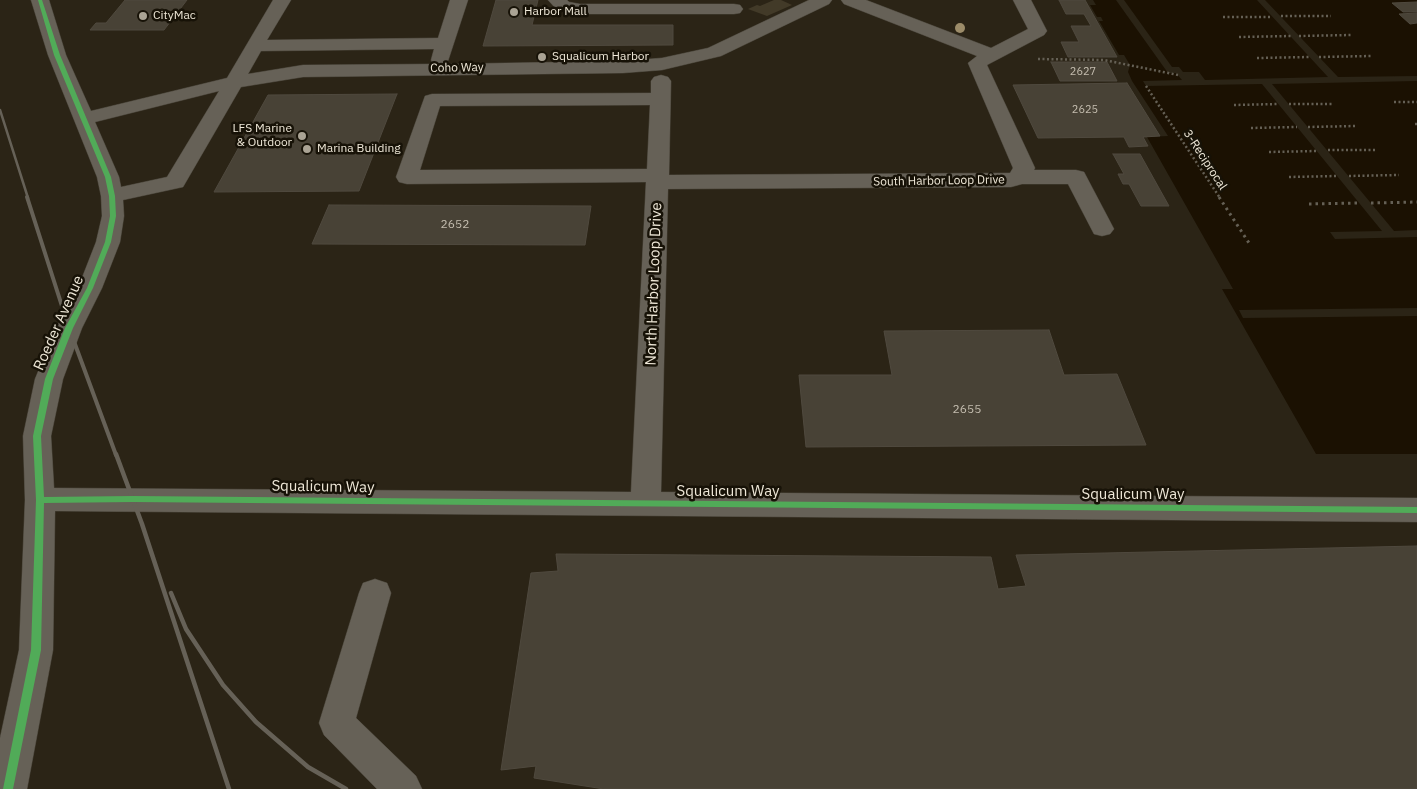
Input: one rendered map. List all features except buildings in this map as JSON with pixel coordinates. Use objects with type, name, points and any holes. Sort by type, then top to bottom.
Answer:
[{"type":"street","name":"Roeder Avenue","points":[[8,789],[36,650],[40,500],[37,436],[49,379],[69,328],[90,288],[108,242],[113,216],[112,196],[101,157],[57,55],[40,0]]},
{"type":"street","points":[[112,196],[175,182],[282,0]]},
{"type":"street","points":[[437,68],[459,0]]},
{"type":"street","points":[[557,0],[564,7],[580,9],[734,9]]},
{"type":"street","points":[[712,0],[770,25]]},
{"type":"street","name":"Coho Way","points":[[84,119],[234,82],[317,70],[623,67],[662,64],[714,52],[823,0]]},
{"type":"street","points":[[850,0],[992,55]]},
{"type":"street","name":"South Harbor Loop Drive","points":[[661,99],[432,100],[406,178],[1011,180],[1021,177],[1024,168],[977,63],[1038,31],[1022,0]]},
{"type":"street","points":[[255,46],[445,43]]},
{"type":"street","name":"North Harbor Loop Drive","points":[[646,505],[662,64]]},
{"type":"street","points":[[1021,177],[1076,177],[1102,230]]},
{"type":"street","name":"Squalicum Way","points":[[40,500],[140,499],[646,505],[1417,510]]},
{"type":"street","points":[[375,592],[337,723],[402,789]]},
{"type":"path","points":[[1281,16],[1331,16]]},
{"type":"path","points":[[1223,18],[1272,17]]},
{"type":"path","points":[[1299,36],[1351,35]]},
{"type":"path","points":[[1240,37],[1291,36]]},
{"type":"path","points":[[1318,57],[1372,56]]},
{"type":"path","points":[[1034,57],[1040,60],[1104,60],[1178,75]]},
{"type":"path","points":[[1257,58],[1310,57]]},
{"type":"path","points":[[1394,102],[1417,102]]},
{"type":"path","points":[[1234,105],[1279,104]]},
{"type":"path","points":[[1289,104],[1334,104]]},
{"type":"path","points":[[1308,127],[1355,126]]},
{"type":"path","points":[[1251,128],[1297,127]]},
{"type":"path","points":[[1328,150],[1376,150]]},
{"type":"path","points":[[1269,152],[1316,151]]},
{"type":"path","points":[[1349,176],[1399,175]]},
{"type":"path","points":[[1289,177],[1337,176]]},
{"type":"path","points":[[1371,203],[1417,202]]},
{"type":"path","points":[[1309,204],[1360,203]]},
{"type":"shaded area","points":[[774,0],[781,0],[792,5],[767,16],[748,9],[757,5],[760,6]]},
{"type":"shaded area","points":[[1093,0],[1417,0],[1417,454],[1316,454],[1222,289],[1233,289],[1147,137],[1168,136],[1132,81],[1128,72],[1130,65],[1124,55],[1119,55],[1099,21],[1103,21],[1101,17],[1097,17],[1090,5],[1096,5]]},
{"type":"pier","points":[[1116,0],[1124,0],[1172,67],[1179,67],[1183,72],[1199,72],[1205,80],[1328,77],[1257,0],[1265,0],[1338,77],[1417,76],[1417,81],[1272,84],[1394,231],[1417,230],[1417,237],[1335,239],[1330,232],[1382,231],[1262,84],[1146,86],[1143,81],[1182,80],[1176,73],[1168,73]]},
{"type":"pier","points":[[1417,308],[1417,316],[1243,318],[1239,310]]},
{"type":"railway","points":[[0,110],[28,198]]},
{"type":"railway","points":[[27,197],[69,328],[116,455]]},
{"type":"railway","points":[[116,454],[142,524],[229,789]]},
{"type":"railway","points":[[171,593],[186,629],[223,685],[256,722],[308,767],[346,789]]},
{"type":"cycle path","points":[[8,789],[36,650],[40,500],[37,436],[49,379],[69,328],[90,288],[108,242],[113,216],[112,196],[108,177],[57,55],[40,0]]},
{"type":"cycle path","points":[[40,500],[133,499],[1417,510]]},
{"type":"place","name":"Harbor Mall","points":[[514,12]]},
{"type":"place","name":"CityMac","points":[[143,16]]},
{"type":"place","name":"Squalicum Harbor","points":[[542,57]]},
{"type":"place","name":"LFS Marine & Outdoor","points":[[302,136]]},
{"type":"place","name":"Marina Building","points":[[307,149]]}]
